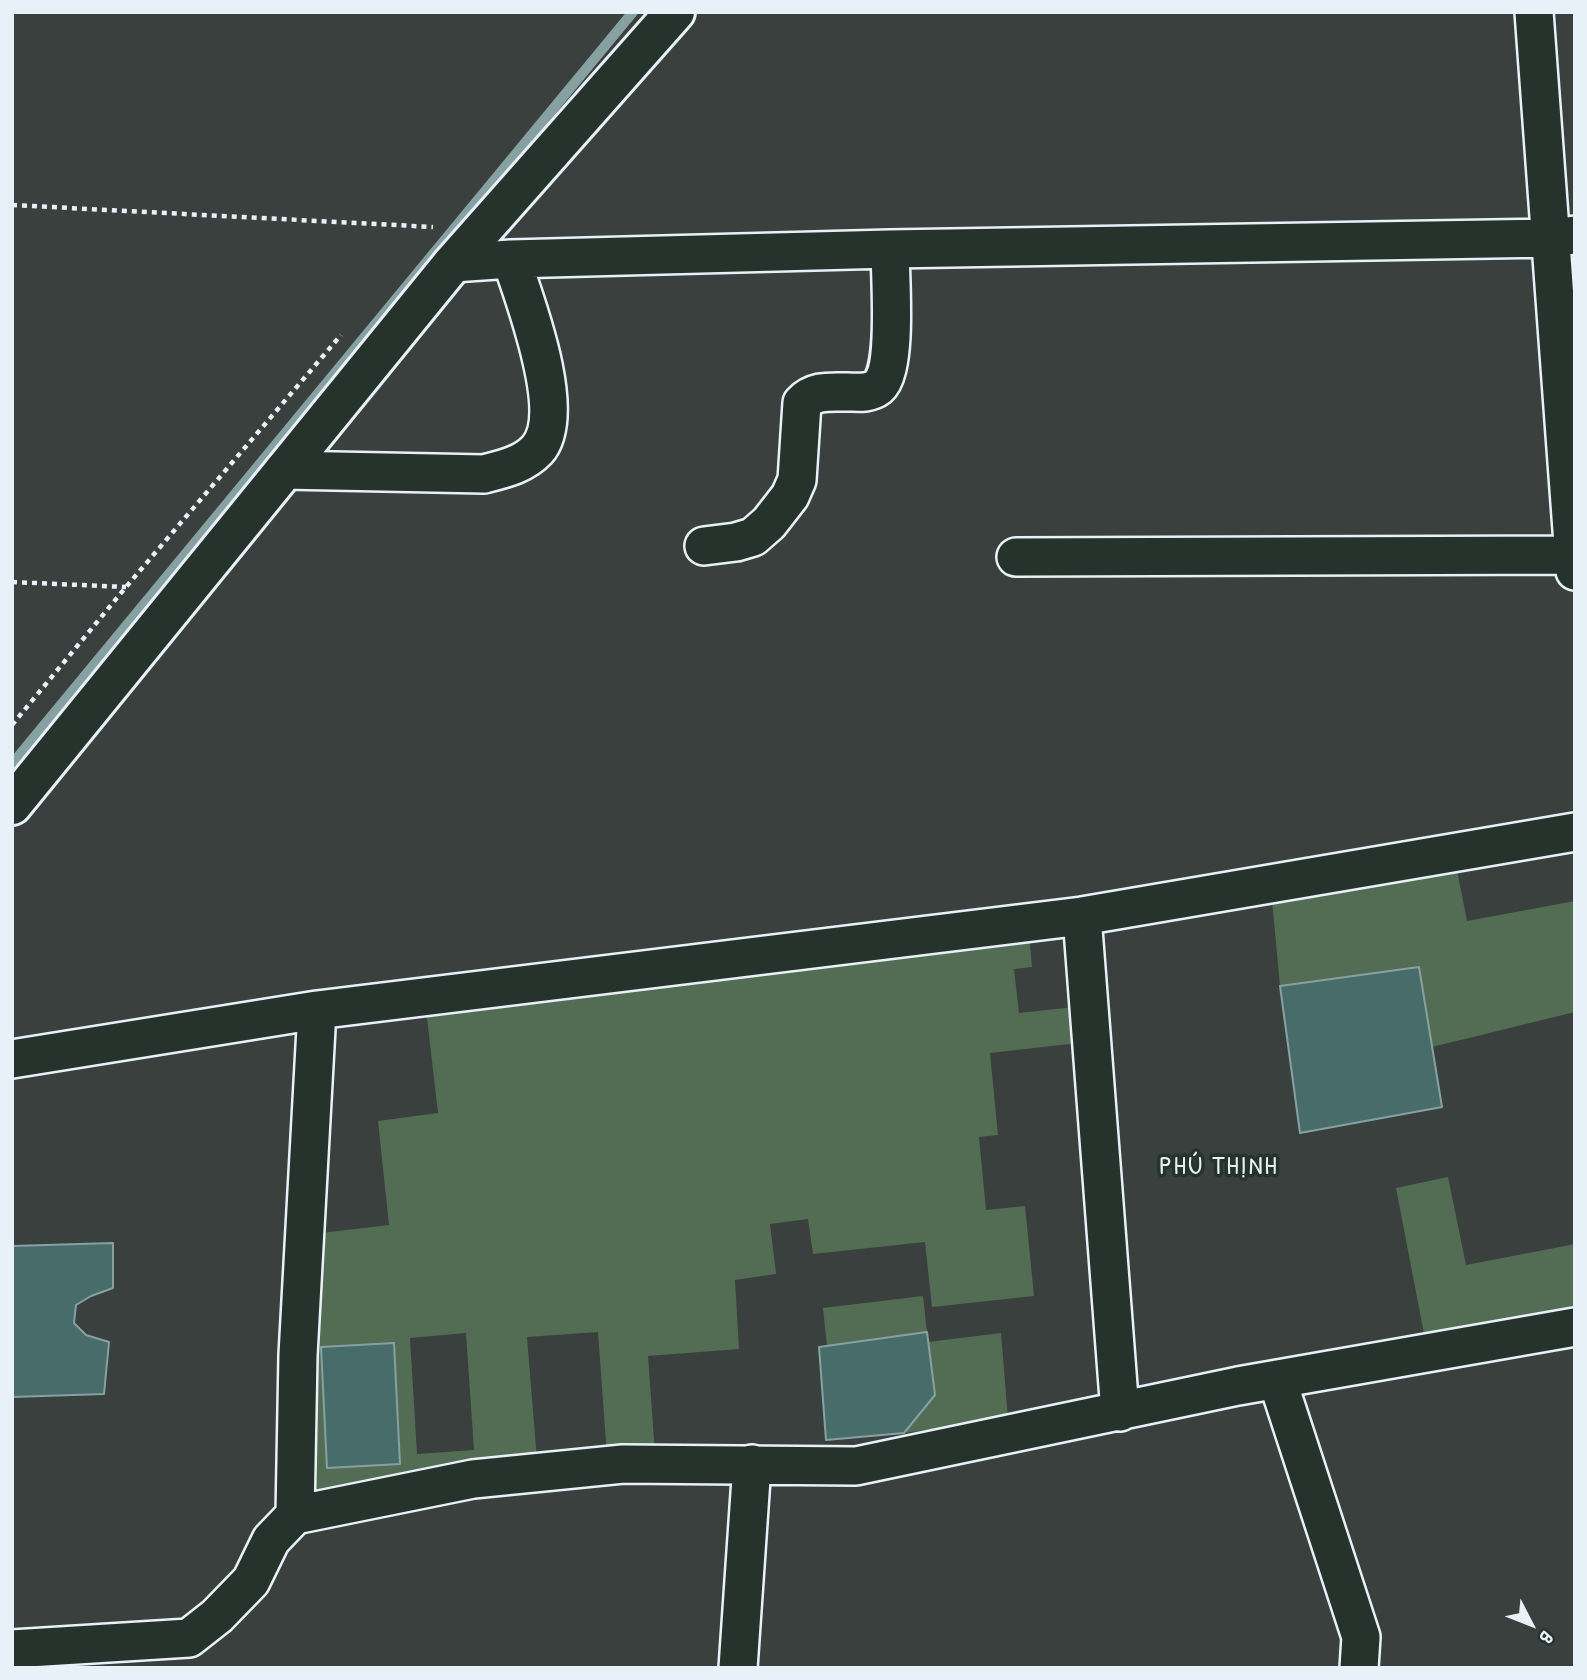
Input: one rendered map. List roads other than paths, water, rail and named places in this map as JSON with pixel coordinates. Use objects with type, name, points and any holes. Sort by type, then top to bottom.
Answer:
[{"type":"main road","points":[[12,805],[453,263],[675,12]]},
{"type":"street","points":[[1016,557],[1574,563],[1563,237],[1534,12]]},
{"type":"street","points":[[453,263],[511,259],[890,249],[1563,237]]},
{"type":"street","points":[[704,546],[753,537],[769,523],[790,496],[797,480],[802,403],[808,396],[817,392],[870,392],[880,385],[890,360],[890,249]]},
{"type":"street","points":[[284,470],[484,474],[513,467],[538,450],[547,430],[549,393],[534,327],[511,259]]},
{"type":"street","points":[[12,1059],[317,1010],[1082,916],[1575,832]]},
{"type":"street","points":[[1082,916],[1120,1412]]},
{"type":"street","points":[[295,1515],[298,1354],[317,1010]]},
{"type":"street","points":[[12,1649],[187,1653],[217,1616],[251,1581],[271,1540],[295,1515],[473,1479],[622,1464],[856,1466],[1277,1379],[1575,1327]]},
{"type":"street","points":[[1277,1379],[1361,1637],[1359,1668]]},
{"type":"street","points":[[738,1668],[752,1464]]},
{"type":"water","points":[[1419,967],[1442,1107],[1300,1133],[1280,986]]},
{"type":"water","points":[[113,1243],[113,1288],[76,1305],[74,1323],[86,1335],[109,1342],[104,1394],[12,1397],[12,1246]]},
{"type":"water","points":[[927,1332],[935,1395],[904,1433],[826,1440],[819,1347]]},
{"type":"water","points":[[394,1343],[400,1464],[327,1468],[321,1347]]},
{"type":"waterway","points":[[12,764],[633,12]]},
{"type":"district","name":"PHÚ THỊNH","points":[[1219,1167]]}]
